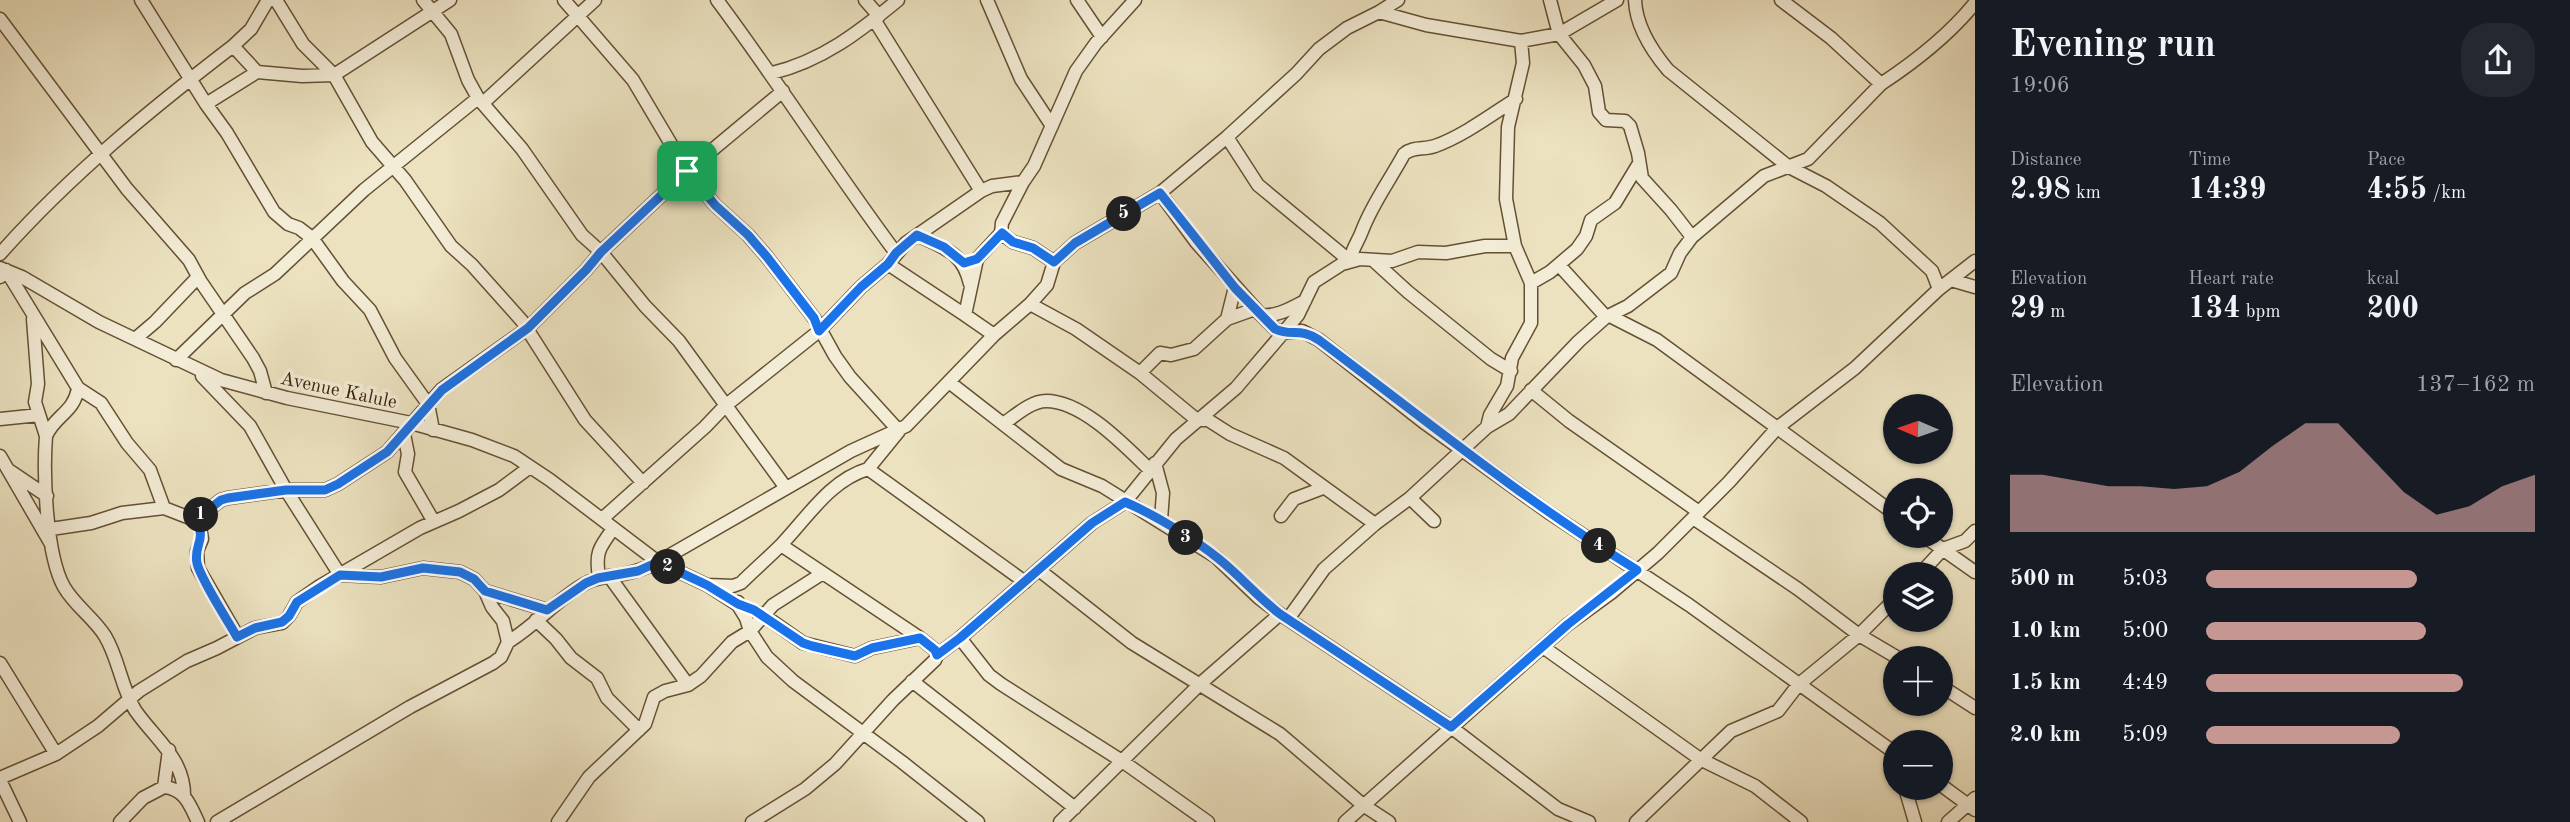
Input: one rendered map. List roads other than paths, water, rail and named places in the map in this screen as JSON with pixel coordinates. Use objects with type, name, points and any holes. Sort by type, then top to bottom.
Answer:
[{"type":"street","points":[[141,0],[189,80],[227,133],[274,212],[288,224],[312,237],[343,281],[370,310],[382,337],[428,404],[433,430]]},
{"type":"street","points":[[0,254],[22,229],[100,154],[251,29],[268,0]]},
{"type":"street","points":[[276,0],[303,44],[334,75],[372,142],[393,166],[451,246],[472,265],[528,328],[585,420],[643,483]]},
{"type":"street","points":[[423,0],[451,34],[468,80],[480,100],[527,156],[571,221],[679,341],[786,488]]},
{"type":"street","points":[[206,104],[257,72],[302,76],[334,75],[450,0]]},
{"type":"street","points":[[564,0],[633,80],[687,171],[715,205],[748,235],[767,257],[814,318],[819,331],[850,377],[899,431]]},
{"type":"street","points":[[176,359],[223,313],[249,290],[280,269],[393,166],[480,100],[595,0]]},
{"type":"street","points":[[718,0],[772,73],[892,259],[994,335]]},
{"type":"street","points":[[865,0],[981,191]]},
{"type":"street","points":[[772,73],[794,68],[830,51],[898,0]]},
{"type":"street","points":[[987,0],[1021,79],[1052,126]]},
{"type":"street","points":[[1077,0],[1101,37]]},
{"type":"street","points":[[965,315],[971,287],[971,261],[1002,233],[1002,223],[1034,166],[1076,71],[1101,37],[1135,0]]},
{"type":"street","points":[[707,585],[737,585],[781,545],[821,500],[852,476],[868,468],[899,431],[917,417],[994,335],[1030,304],[1047,285],[1054,262],[1075,243],[1160,193],[1227,137],[1296,74],[1319,49],[1347,28],[1398,0]]},
{"type":"street","points":[[1550,0],[1559,34],[1584,65],[1595,86],[1599,112],[1606,120],[1625,121],[1630,126],[1642,178],[1692,237]]},
{"type":"street","points":[[1379,12],[1426,25],[1521,41],[1559,34],[1617,0]]},
{"type":"street","points":[[1636,0],[1636,8],[1653,53],[1668,70],[1789,167],[1826,186],[1880,223],[1932,271],[1939,289]]},
{"type":"street","points":[[1781,0],[1831,38],[1881,84]]},
{"type":"street","points":[[1060,822],[1200,684],[1284,616],[1324,569],[1374,524],[1409,498],[1487,427],[1509,414],[1578,341],[1671,273],[1680,253],[1692,237],[1764,176],[1808,159],[1881,84],[1914,62],[1960,21],[1975,3]]},
{"type":"street","points":[[0,19],[144,211],[189,260],[260,371],[266,393]]},
{"type":"street","points":[[1487,427],[1490,415],[1507,386],[1512,358],[1531,323],[1531,283],[1515,246],[1506,199],[1508,127],[1523,63],[1521,41]]},
{"type":"street","points":[[233,46],[257,72]]},
{"type":"street","points":[[195,520],[221,500],[286,490],[332,488],[387,452],[428,404],[460,376],[528,328],[601,252],[687,171],[783,91]]},
{"type":"street","points":[[1350,261],[1352,248],[1409,149],[1434,147],[1478,124],[1516,98]]},
{"type":"street","points":[[1227,137],[1258,185],[1350,261]]},
{"type":"street","points":[[1531,283],[1559,265],[1577,249],[1586,236],[1591,220],[1615,203],[1638,165]]},
{"type":"street","points":[[602,519],[725,406],[819,331],[917,235],[981,191],[992,186],[1023,182]]},
{"type":"street","points":[[1160,193],[1235,288],[1269,324],[1283,333],[1301,331],[1319,340],[1461,450],[1883,744]]},
{"type":"street","points":[[1002,233],[1013,242],[1033,248],[1054,262]]},
{"type":"street","points":[[917,235],[971,261]]},
{"type":"street","points":[[752,822],[805,789],[835,764],[937,655],[1092,523],[1125,502],[1176,439],[1236,388],[1298,314],[1314,282],[1350,261],[1392,261],[1418,252],[1446,253],[1485,246],[1515,246]]},
{"type":"street","points":[[1374,261],[1483,353],[1511,371]]},
{"type":"street","points":[[1345,822],[1567,625],[1637,570],[1696,515],[1777,428],[1855,368],[1939,289],[1975,261]]},
{"type":"street","points":[[1559,265],[1608,317],[1657,340],[1883,505]]},
{"type":"street","points":[[2,272],[26,300],[78,387],[101,403],[127,443],[150,470],[164,508]]},
{"type":"street","name":"Avenue Kalule","points":[[2,272],[29,281],[99,323],[221,380],[407,429],[433,430],[497,449],[530,467],[658,562],[763,615],[803,643],[855,656],[872,648],[920,638]]},
{"type":"street","points":[[135,339],[198,277]]},
{"type":"street","points":[[1951,280],[1975,287]]},
{"type":"street","points":[[1227,319],[1235,288]]},
{"type":"street","points":[[1140,373],[1160,353],[1171,355],[1194,349],[1227,319],[1258,312],[1270,316],[1305,300]]},
{"type":"street","points":[[1030,304],[1076,329],[1140,373],[1197,420],[1208,420],[1239,438],[1284,458],[1374,524]]},
{"type":"street","points":[[32,314],[38,384],[35,402],[46,436],[47,496],[54,567],[65,589],[94,619],[105,637],[129,700],[146,725],[169,750],[182,776],[184,795],[198,822]]},
{"type":"street","points":[[1298,314],[1301,331]]},
{"type":"street","points":[[193,368],[244,418],[340,575]]},
{"type":"street","points":[[948,382],[1061,469],[1102,486],[1125,502],[1161,520],[1216,557],[1259,598],[1284,616],[1451,727],[1558,808],[1589,822]]},
{"type":"street","points":[[46,436],[49,428],[71,408],[78,387]]},
{"type":"street","points":[[1531,390],[1696,515],[1883,649]]},
{"type":"street","points":[[1003,424],[1032,405],[1045,401],[1073,409],[1107,431],[1153,467],[1163,493],[1161,520]]},
{"type":"street","points":[[0,419],[38,415]]},
{"type":"street","points":[[407,429],[408,454],[405,472],[434,522]]},
{"type":"street","points":[[217,822],[410,707],[493,663],[501,657],[508,642],[586,583],[638,571],[658,562],[851,451],[899,431]]},
{"type":"street","points":[[3,462],[47,496]]},
{"type":"street","points":[[3,462],[51,544]]},
{"type":"street","points":[[20,822],[0,779],[56,754],[187,661],[255,628],[282,622],[297,602],[370,556],[499,490],[530,467]]},
{"type":"street","points":[[868,468],[1025,582]]},
{"type":"street","points":[[1281,516],[1294,499],[1323,488]]},
{"type":"street","points":[[1409,498],[1434,521]]},
{"type":"street","points":[[51,529],[91,523],[122,513],[164,508],[195,520],[200,527],[202,540],[197,551],[198,568],[237,637]]},
{"type":"street","points":[[613,528],[598,549],[596,558],[604,577],[688,685]]},
{"type":"street","points":[[1932,562],[1943,550],[1965,541],[1975,531]]},
{"type":"street","points":[[781,545],[920,638],[935,650],[937,655]]},
{"type":"street","points":[[1940,548],[1975,572]]},
{"type":"street","points":[[340,575],[381,577],[423,568],[460,572],[474,579],[485,591],[492,607],[503,621],[508,642]]},
{"type":"street","points":[[1039,570],[1132,643],[1289,740],[1363,805],[1389,822]]},
{"type":"street","points":[[558,822],[589,777],[645,724],[654,697],[664,691],[688,685],[701,676],[732,642],[750,631],[781,599],[823,573]]},
{"type":"street","points":[[737,585],[738,604],[750,631],[767,657],[793,681],[978,822]]},
{"type":"street","points":[[485,591],[547,610]]},
{"type":"street","points":[[1636,822],[1731,731],[1778,711],[1798,685],[1860,635],[1883,611]]},
{"type":"street","points":[[536,620],[571,658],[593,674],[607,698],[639,730]]},
{"type":"street","points":[[960,638],[989,675],[1001,684],[1122,761],[1208,822]]},
{"type":"street","points":[[1543,647],[1700,759],[1755,786],[1801,822]]},
{"type":"street","points":[[0,663],[56,754]]},
{"type":"street","points":[[912,681],[1075,808]]},
{"type":"street","points":[[1953,694],[1975,708]]},
{"type":"street","points":[[164,787],[169,750]]},
{"type":"street","points":[[120,822],[143,798],[164,787],[178,790],[184,795]]},
{"type":"street","points":[[1948,822],[1973,804],[1953,792]]},
{"type":"street","points":[[1909,800],[1916,822]]}]
